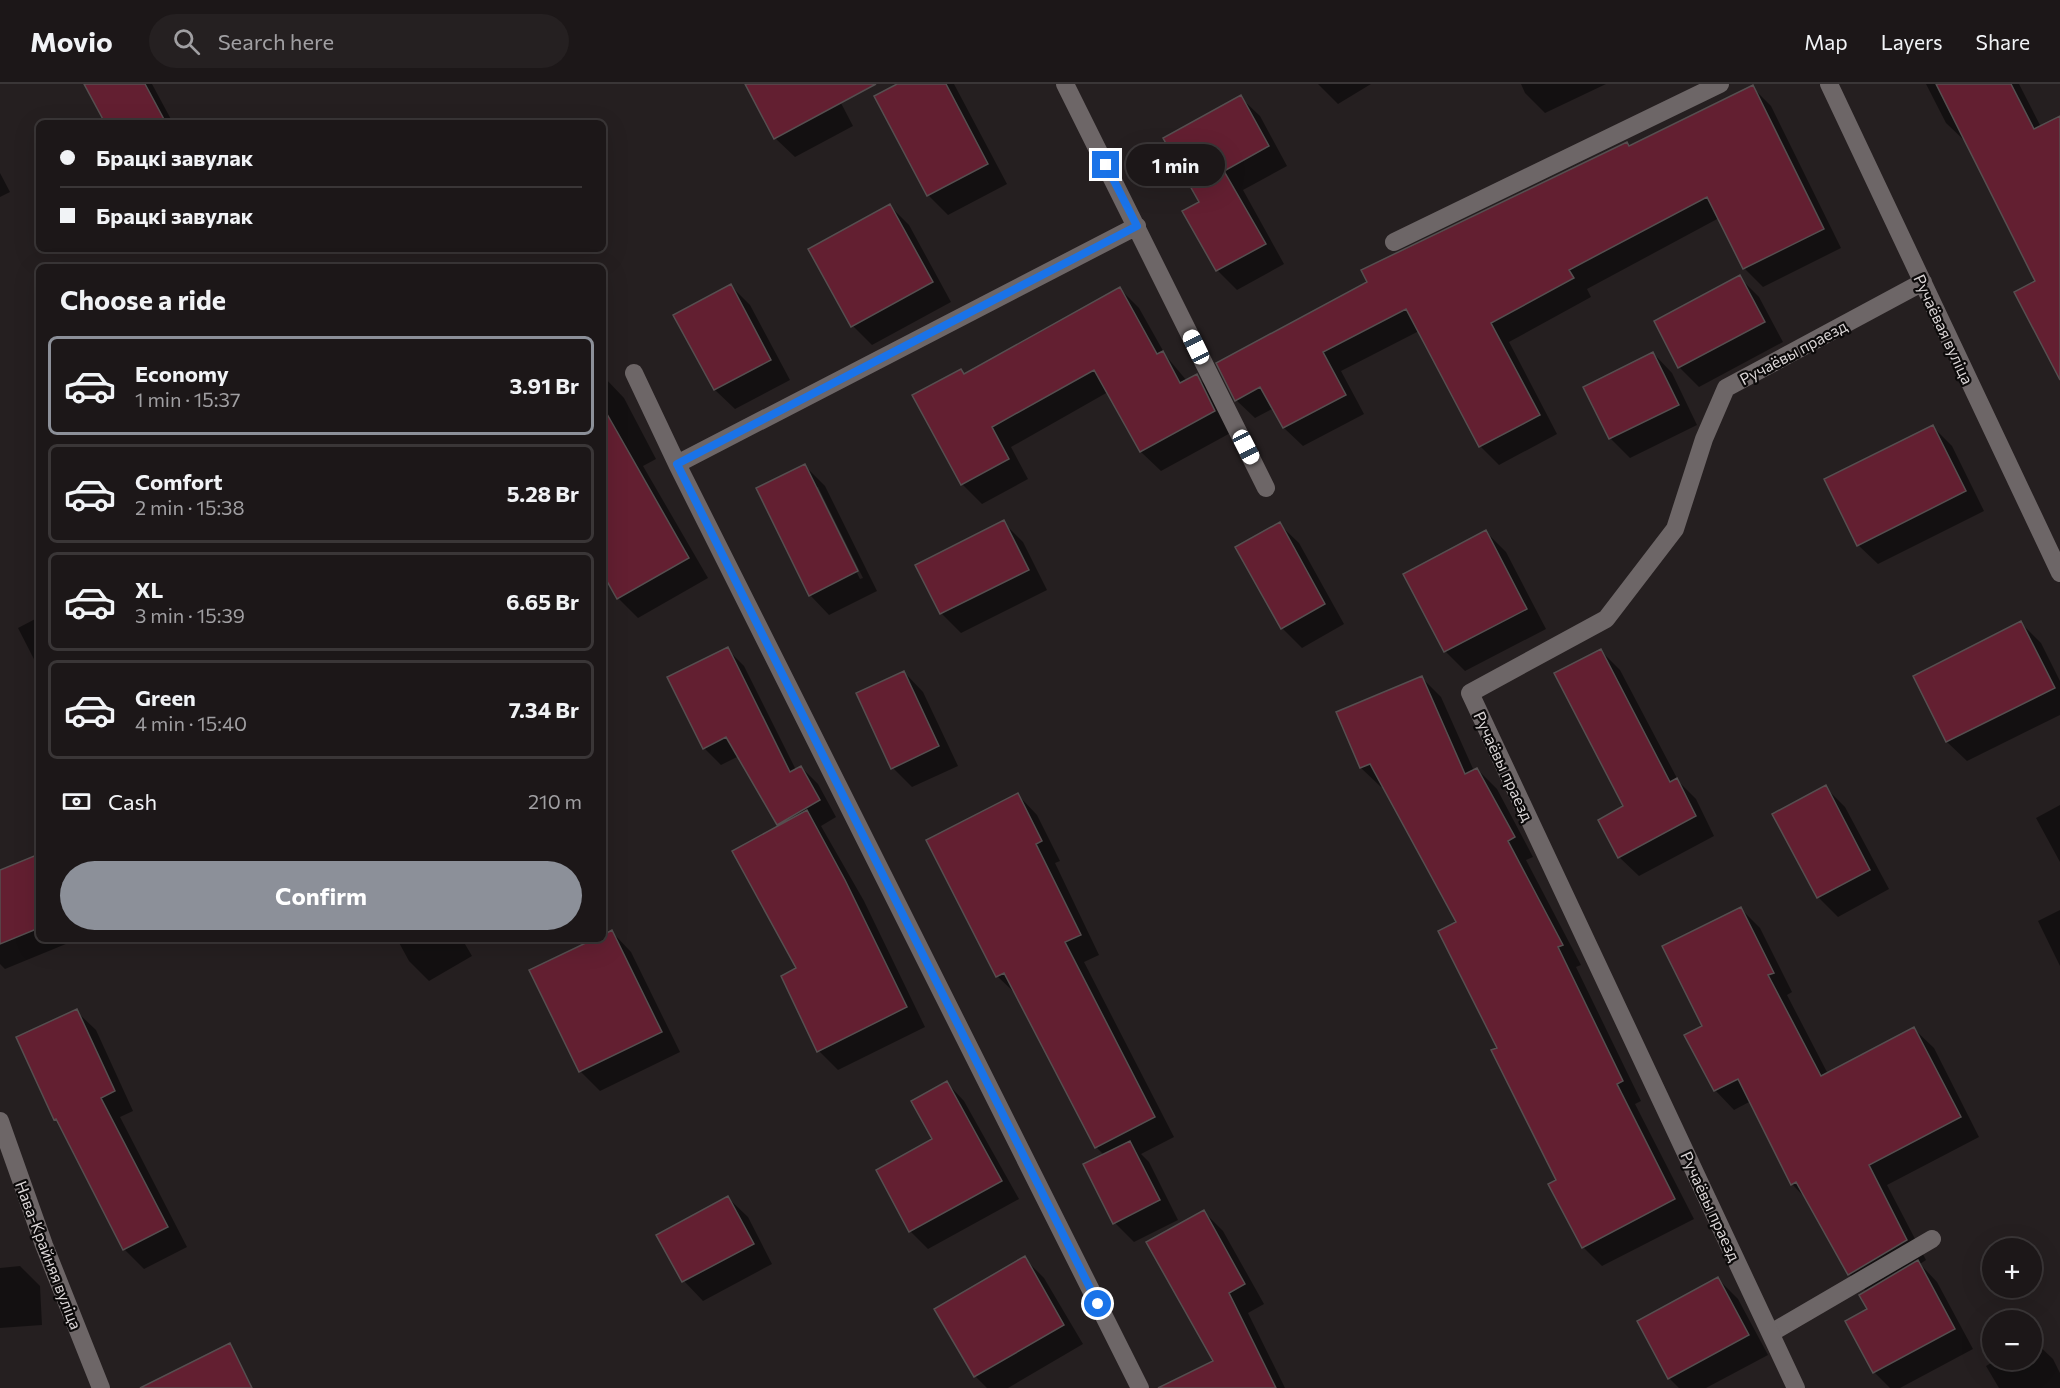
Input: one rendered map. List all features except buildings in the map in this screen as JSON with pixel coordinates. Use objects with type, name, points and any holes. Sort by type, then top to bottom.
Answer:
[{"type":"street","points":[[1065,84],[1266,488]]},
{"type":"street","points":[[1394,242],[1720,84]]},
{"type":"street","name":"Ручаёвая вуліца","points":[[1829,84],[2060,573]]},
{"type":"street","points":[[677,464],[1137,226]]},
{"type":"street","name":"Ручаёвы праезд","points":[[1796,1388],[1470,693],[1606,619],[1675,529],[1704,439],[1726,388],[1923,282]]},
{"type":"street","points":[[634,373],[677,464],[1140,1388]]},
{"type":"street","name":"Нава-Крайняя вуліца","points":[[0,1121],[44,1245],[100,1388]]},
{"type":"street","points":[[1771,1334],[1932,1239]]},
{"type":"route","points":[[1098,1304],[677,464],[1137,226],[1106,165]]}]
